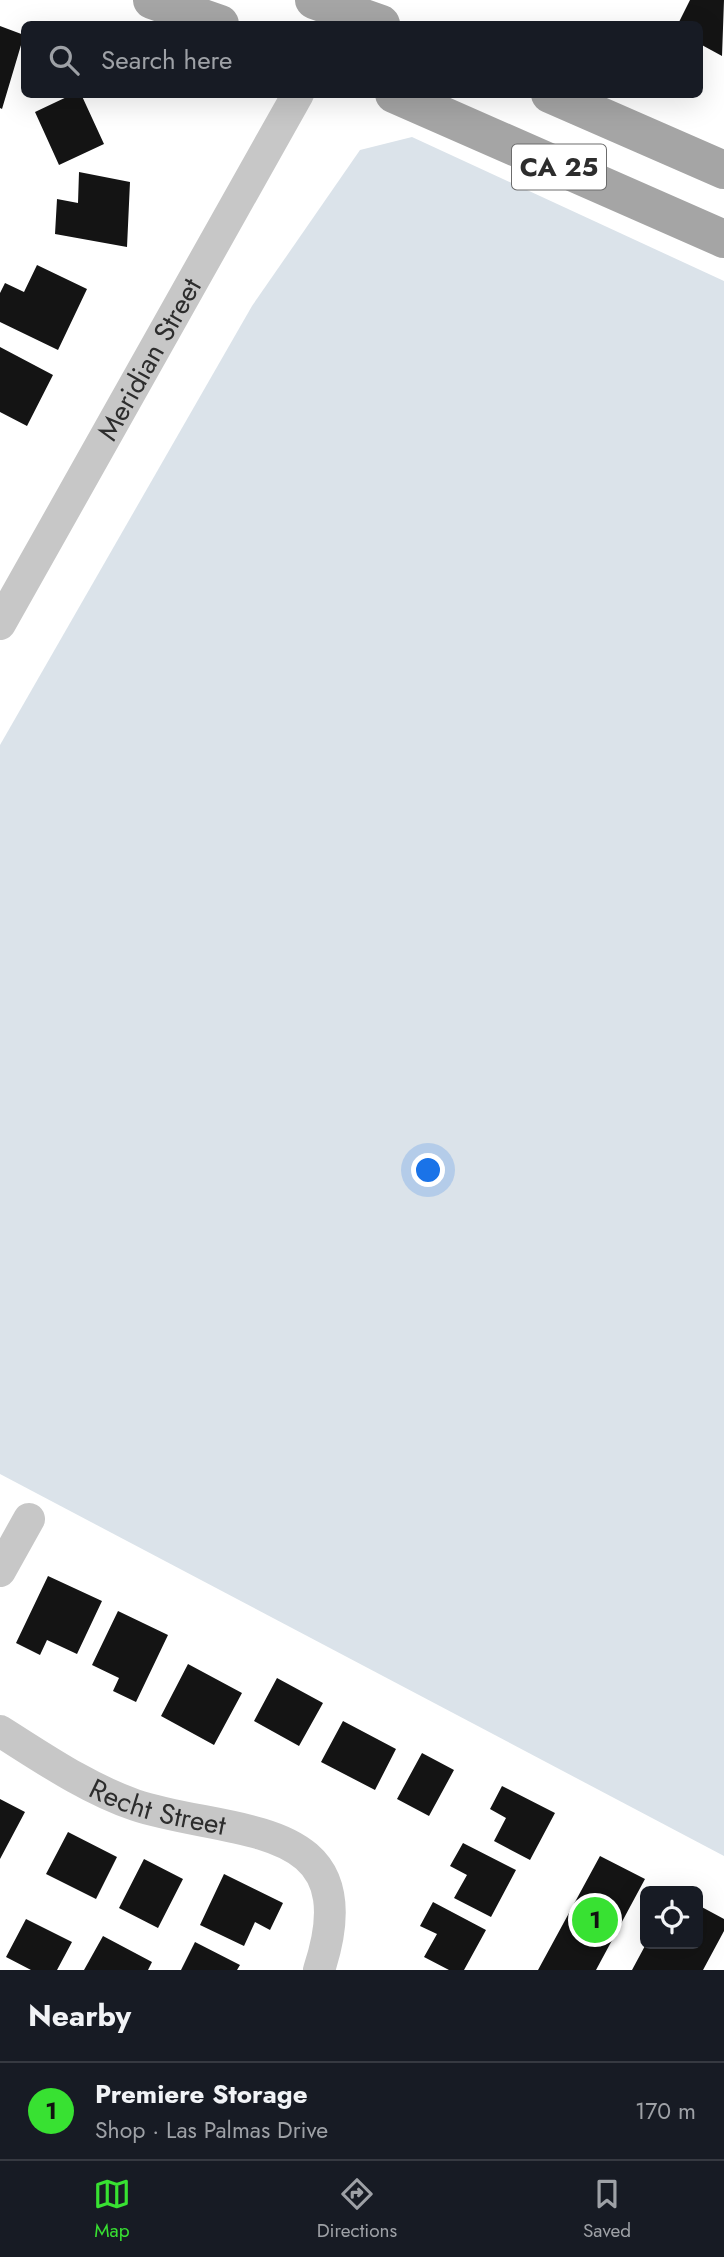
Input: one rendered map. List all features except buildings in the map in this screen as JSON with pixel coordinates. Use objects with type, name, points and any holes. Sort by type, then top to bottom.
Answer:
[{"type":"main road","points":[[152,0],[212,21]]},
{"type":"main road","points":[[337,9],[372,21]]},
{"type":"main road","name":"CA 25","points":[[403,98],[724,239]]},
{"type":"main road","name":"CA 25","points":[[559,98],[724,170]]},
{"type":"street","name":"Meridian Street","points":[[0,624],[296,98]]},
{"type":"street","points":[[0,1571],[29,1520]]},
{"type":"street","name":"Recht Street","points":[[0,1731],[71,1775],[136,1805],[264,1833],[301,1851],[318,1870],[331,1910],[330,1937],[319,1970]]},
{"type":"shaded area","points":[[412,137],[724,281],[724,1856],[0,1474],[0,745],[252,306],[360,150]]},
{"type":"place","name":"Premiere Storage","points":[[595,1920]]}]
